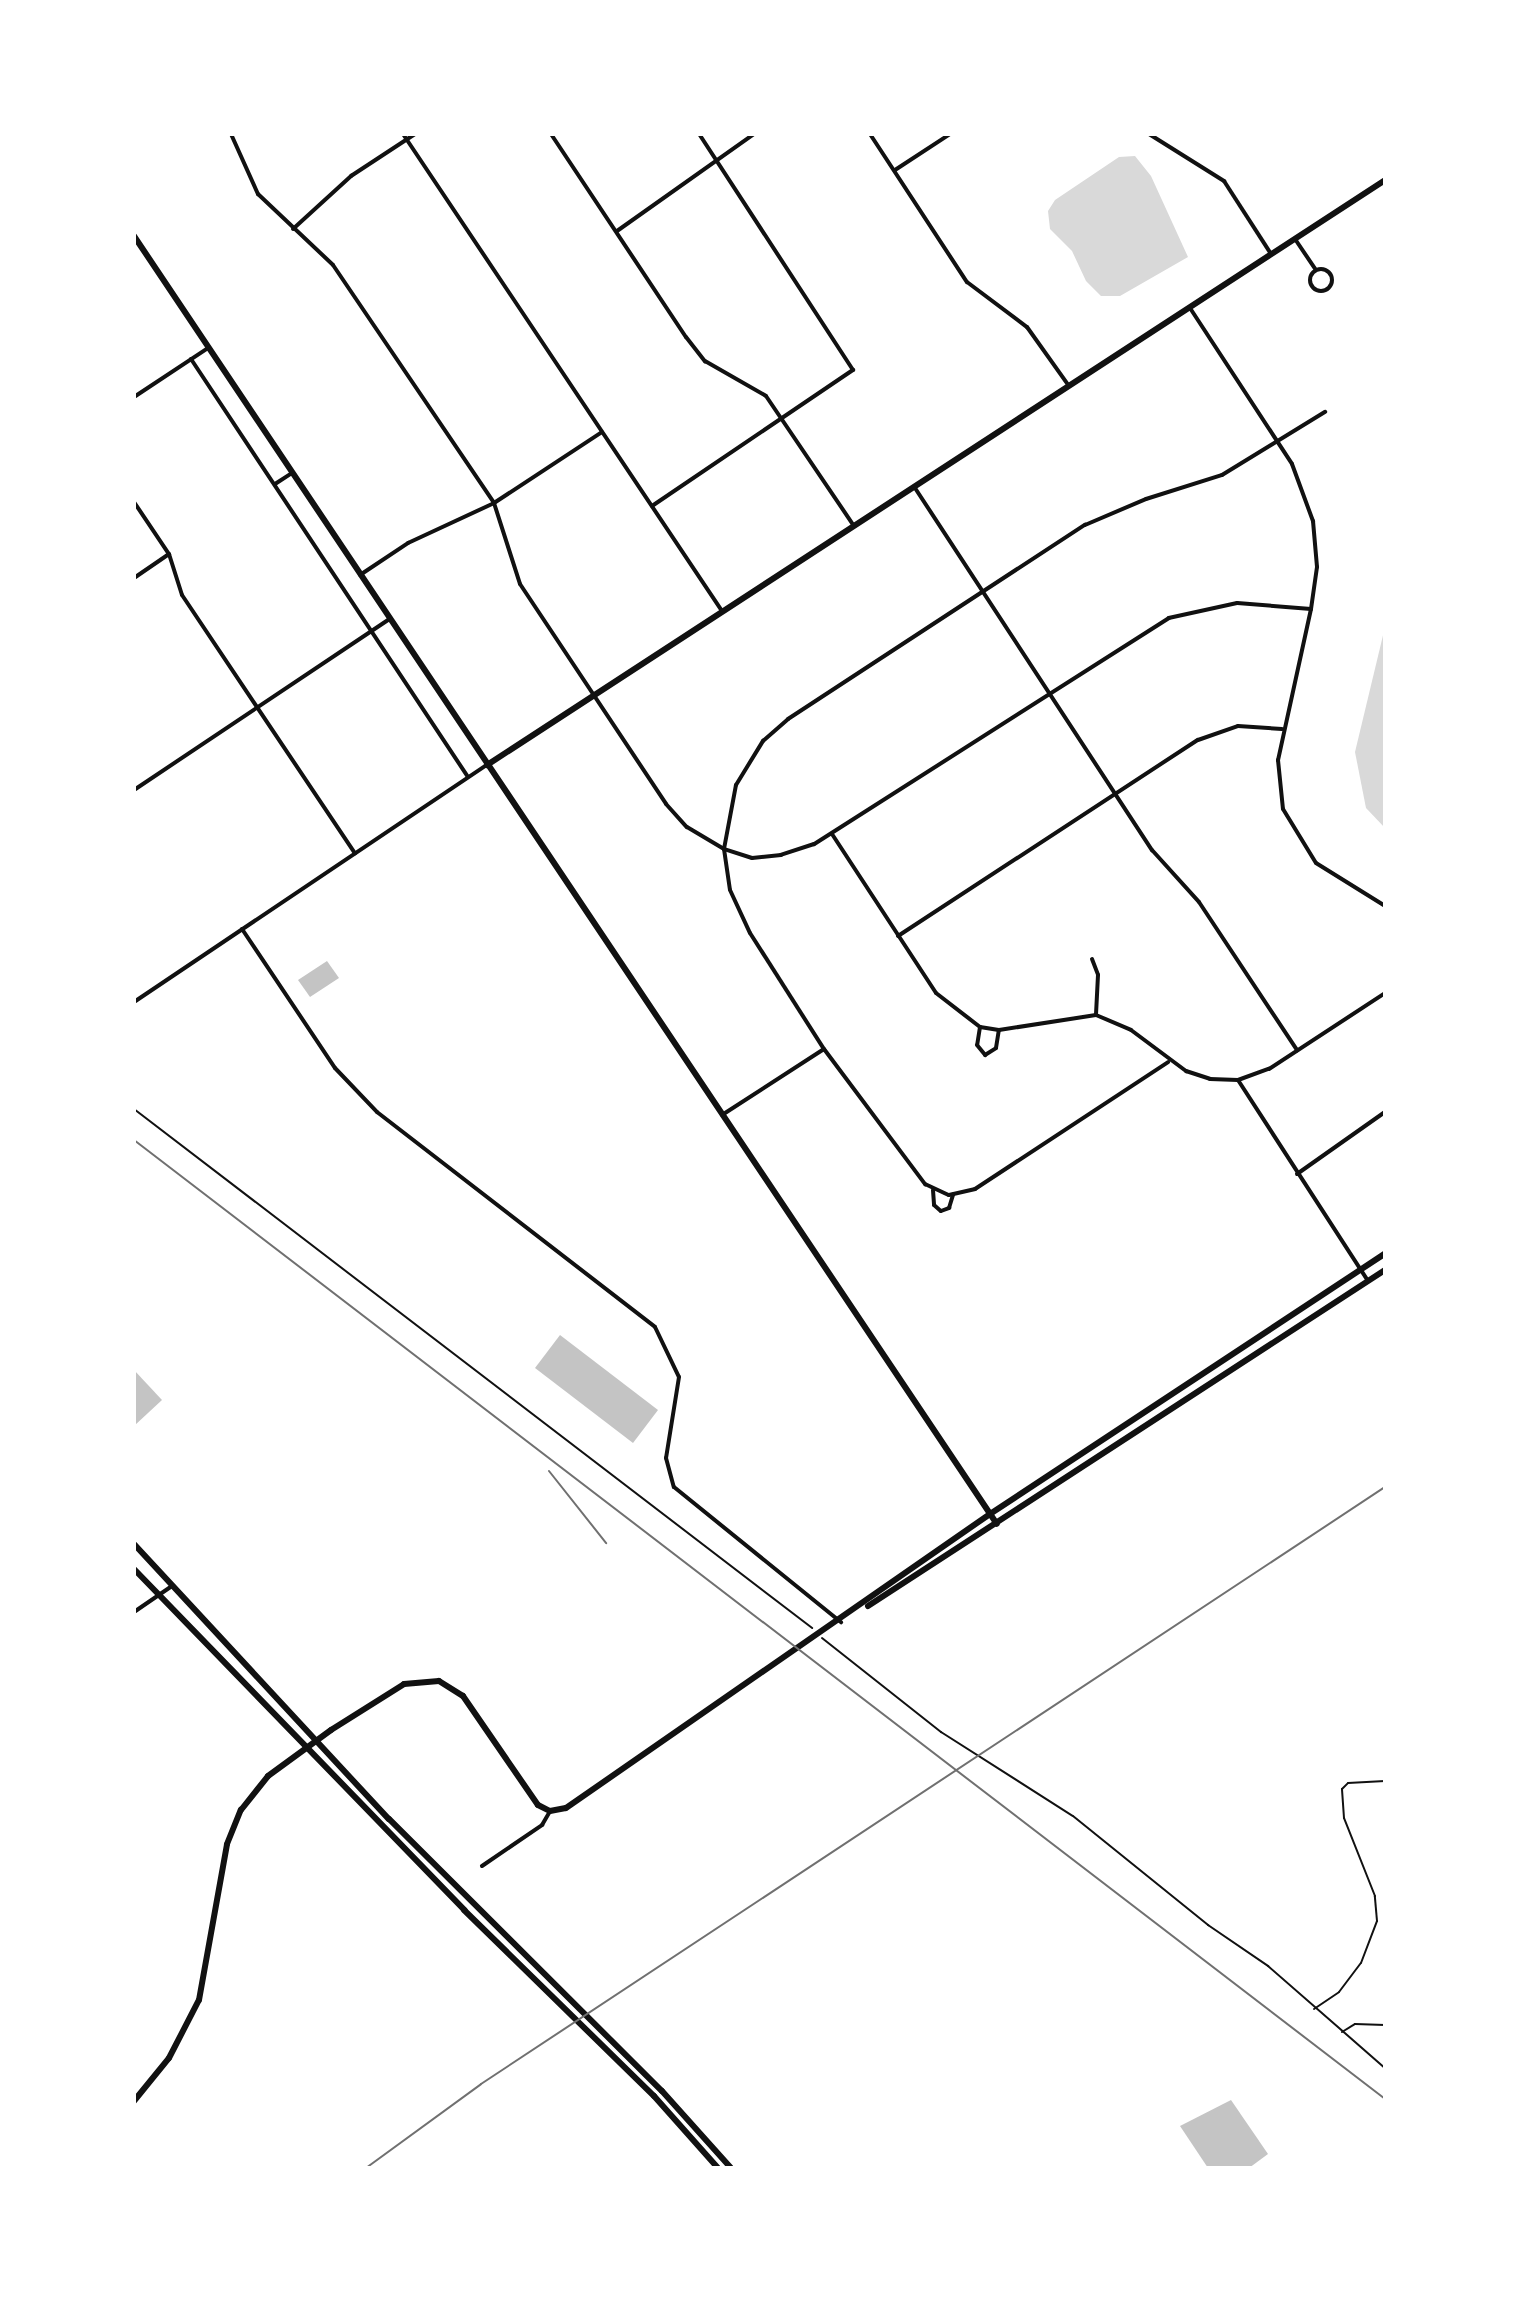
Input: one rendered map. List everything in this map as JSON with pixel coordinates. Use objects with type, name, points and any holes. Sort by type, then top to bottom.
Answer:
[{"type":"main road","points":[[487,765],[1385,180]]},
{"type":"main road","points":[[134,236],[997,1524]]},
{"type":"main road","points":[[134,2101],[174,2052],[199,2000],[227,1844],[241,1810],[268,1776],[305,1748],[404,1684],[439,1681],[463,1696],[534,1800],[550,1811],[575,1803],[841,1622],[990,1514],[1385,1254]]},
{"type":"main road","points":[[841,1622],[997,1524],[1385,1270]]},
{"type":"main road","points":[[134,1544],[317,1741],[731,2168]]},
{"type":"main road","points":[[134,1569],[464,1910],[607,2050],[718,2168]]},
{"type":"street","points":[[231,134],[258,194],[333,265],[494,503],[520,584],[672,812],[724,849],[752,858],[781,855],[832,834],[1147,629],[1186,612],[1246,603],[1311,609]]},
{"type":"street","points":[[293,229],[343,182],[405,137],[415,134]]},
{"type":"street","points":[[551,134],[705,361],[766,396],[854,526]]},
{"type":"street","points":[[652,506],[853,370],[699,134]]},
{"type":"street","points":[[617,231],[719,163],[754,134]]},
{"type":"street","points":[[870,134],[967,282],[1027,327],[1069,386]]},
{"type":"street","points":[[894,170],[950,134]]},
{"type":"street","points":[[1149,134],[1224,181],[1271,254]]},
{"type":"street","points":[[405,137],[722,611]]},
{"type":"street","points":[[1295,239],[1316,270],[1331,275],[1325,290],[1312,286],[1316,270]]},
{"type":"street","points":[[1189,307],[1279,443],[1303,488],[1313,521],[1317,567],[1311,609],[1282,729],[1278,777],[1293,832],[1327,873],[1385,906]]},
{"type":"street","points":[[134,397],[208,348]]},
{"type":"street","points":[[191,359],[468,777]]},
{"type":"street","points":[[953,1195],[949,1208],[941,1211],[934,1205],[933,1190],[824,1049],[738,912],[724,849],[736,785],[763,741],[788,719],[1102,517],[1222,475],[1279,443],[1325,412]]},
{"type":"street","points":[[359,576],[408,543],[494,503],[602,432]]},
{"type":"street","points":[[275,484],[292,473]]},
{"type":"street","points":[[915,488],[1152,850],[1199,902],[1297,1050]]},
{"type":"street","points":[[134,502],[169,554],[182,595],[355,853]]},
{"type":"street","points":[[134,578],[169,554]]},
{"type":"street","points":[[134,790],[389,619]]},
{"type":"street","points":[[898,936],[1198,740],[1238,726],[1282,729]]},
{"type":"street","points":[[134,1002],[487,765]]},
{"type":"street","points":[[832,834],[943,1001],[980,1027],[999,1030],[1096,1015],[1142,1037],[1168,1062],[1197,1076],[1238,1080],[1269,1069],[1385,993]]},
{"type":"street","points":[[242,929],[335,1068],[377,1112],[655,1327],[679,1377],[666,1458],[674,1487],[688,1504],[841,1622]]},
{"type":"street","points":[[1092,959],[1098,975],[1096,1015]]},
{"type":"street","points":[[980,1027],[977,1045],[985,1055],[996,1048],[999,1030]]},
{"type":"street","points":[[722,1115],[824,1049]]},
{"type":"street","points":[[933,1190],[953,1195],[983,1184],[1168,1062]]},
{"type":"street","points":[[1238,1080],[1368,1281]]},
{"type":"street","points":[[1297,1174],[1385,1111],[1385,1095]]},
{"type":"street","points":[[134,1612],[172,1586]]},
{"type":"street","points":[[482,1866],[542,1825],[550,1811]]},
{"type":"path","points":[[134,1109],[815,1631]]},
{"type":"path","points":[[825,1641],[941,1732],[1073,1816],[1218,1933],[1268,1966],[1313,2010],[1385,2068]]},
{"type":"path","points":[[1313,2010],[1346,1982],[1370,1947],[1377,1907],[1344,1818],[1342,1789],[1348,1783],[1385,1781]]},
{"type":"path","points":[[1341,2033],[1355,2024],[1385,2025]]},
{"type":"shaded area","points":[[1135,156],[1151,176],[1188,257],[1120,296],[1101,296],[1086,281],[1072,251],[1050,229],[1048,211],[1055,200],[1119,157]]},
{"type":"shaded area","points":[[1385,627],[1385,828],[1366,808],[1355,752]]},
{"type":"building","points":[[327,961],[339,978],[310,997],[298,980]]},
{"type":"building","points":[[560,1335],[658,1410],[633,1443],[535,1368]]},
{"type":"building","points":[[134,1370],[162,1400],[134,1426]]},
{"type":"building","points":[[1231,2100],[1268,2154],[1249,2168],[1208,2168],[1180,2126]]},
{"type":"railway","points":[[134,1140],[1385,2099]]},
{"type":"railway","points":[[549,1471],[606,1543]]},
{"type":"railway","points":[[366,2168],[481,2084],[1385,1487]]}]
